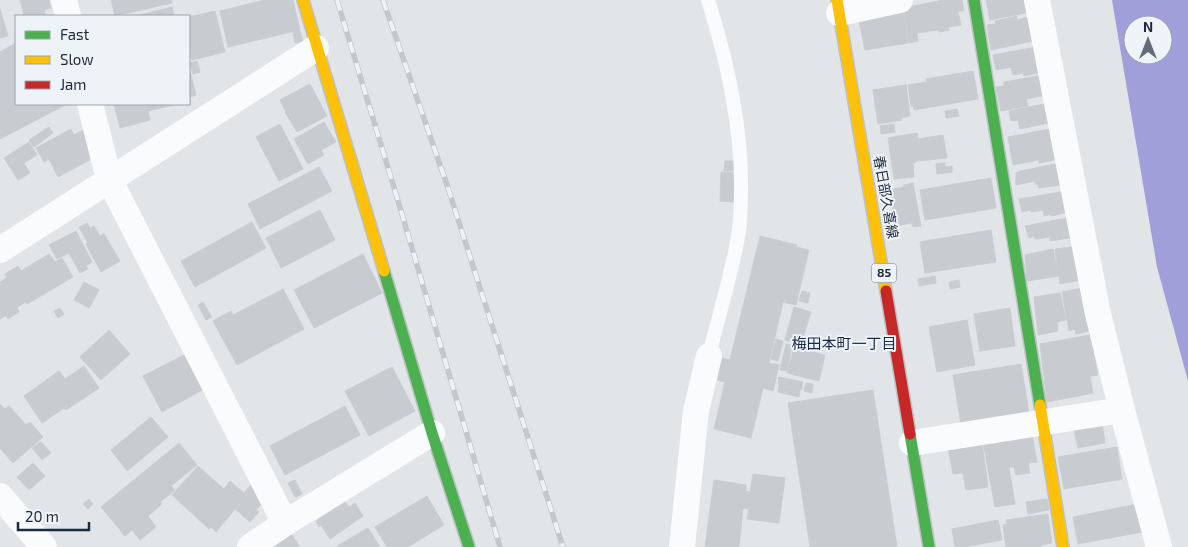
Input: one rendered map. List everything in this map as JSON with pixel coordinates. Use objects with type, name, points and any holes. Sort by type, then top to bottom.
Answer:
[{"type":"street","points":[[64,0],[68,15]]},
{"type":"street","points":[[302,0],[432,433],[469,547]]},
{"type":"street","points":[[838,6],[900,0]]},
{"type":"street","points":[[974,0],[1063,547]]},
{"type":"street","points":[[1037,0],[1098,314],[1159,547]]},
{"type":"street","name":"春日部久喜線","points":[[838,6],[929,547]]},
{"type":"street","points":[[0,250],[316,48]]},
{"type":"street","points":[[90,105],[109,179],[285,523]]},
{"type":"street","points":[[682,547],[696,411],[709,356]]},
{"type":"street","points":[[912,443],[1122,410]]},
{"type":"street","points":[[250,547],[285,523],[432,433]]},
{"type":"street","points":[[0,496],[44,547]]},
{"type":"lane","points":[[708,0],[717,28],[735,105],[741,156],[741,203],[738,236],[709,356]]},
{"type":"water","points":[[1112,0],[1188,0],[1188,381],[1157,267]]},
{"type":"building","points":[[20,0],[49,0],[51,8],[44,10],[46,15],[24,15]]},
{"type":"building","points":[[111,0],[171,0],[172,3],[119,15],[115,15]]},
{"type":"building","points":[[265,0],[293,0],[300,30],[228,47],[220,11]]},
{"type":"building","points":[[944,0],[962,0],[964,11],[958,11],[961,25],[949,27],[949,30],[939,32],[938,30],[917,33],[918,41],[909,43],[903,8]]},
{"type":"building","points":[[986,0],[1027,0],[1026,13],[990,20]]},
{"type":"building","points":[[172,7],[174,15],[140,15]]},
{"type":"building","points":[[0,9],[8,36],[0,38]]},
{"type":"building","points":[[215,11],[225,52],[192,60],[190,52],[190,17]]},
{"type":"building","points":[[903,13],[908,43],[865,50],[859,21]]},
{"type":"building","points":[[1017,16],[1017,20],[1028,17],[1033,41],[991,50],[987,25],[996,24],[995,21]]},
{"type":"building","points":[[300,31],[303,41],[295,43],[293,32]]},
{"type":"building","points":[[15,44],[15,105],[65,105],[0,139],[0,52]]},
{"type":"building","points":[[1036,47],[1041,72],[1024,76],[1023,73],[1013,75],[1011,67],[996,70],[993,55]]},
{"type":"building","points":[[197,61],[200,72],[193,74],[190,63]]},
{"type":"building","points":[[190,71],[196,95],[190,97]]},
{"type":"building","points":[[973,71],[978,99],[914,110],[913,106],[911,106],[908,85],[927,82],[926,79]]},
{"type":"building","points":[[1043,75],[1047,95],[1026,99],[1028,106],[1001,111],[996,87],[1004,86],[1004,82]]},
{"type":"building","points":[[310,84],[327,116],[297,132],[280,100]]},
{"type":"building","points":[[906,85],[910,116],[901,118],[902,120],[878,124],[873,90]]},
{"type":"building","points":[[1049,103],[1053,122],[1020,129],[1018,120],[1011,121],[1009,111]]},
{"type":"building","points":[[114,105],[173,105],[148,111],[150,120],[120,128]]},
{"type":"building","points":[[957,109],[959,116],[946,118],[945,111]]},
{"type":"building","points":[[324,122],[336,142],[321,150],[324,155],[308,164],[294,139]]},
{"type":"building","points":[[280,124],[303,169],[279,181],[256,137]]},
{"type":"building","points":[[894,124],[895,132],[881,134],[880,126]]},
{"type":"building","points":[[49,127],[53,133],[34,147],[29,140]]},
{"type":"building","points":[[71,129],[74,135],[85,129],[95,157],[58,177],[49,159],[44,162],[36,148]]},
{"type":"building","points":[[1050,129],[1059,159],[1039,163],[1039,160],[1013,165],[1008,137]]},
{"type":"building","points":[[917,133],[918,139],[943,135],[947,158],[917,161],[913,164],[914,177],[894,179],[888,138]]},
{"type":"building","points":[[29,142],[37,155],[24,163],[30,173],[18,180],[4,158]]},
{"type":"building","points":[[725,161],[737,161],[736,171],[724,171]]},
{"type":"building","points":[[945,163],[945,167],[952,166],[952,172],[937,174],[936,164]]},
{"type":"building","points":[[1061,163],[1066,184],[1039,188],[1035,181],[1016,185],[1016,173],[1020,171]]},
{"type":"building","points":[[319,167],[332,191],[260,229],[248,204]]},
{"type":"building","points":[[721,172],[736,173],[735,202],[720,201]]},
{"type":"building","points":[[991,178],[996,208],[925,220],[920,190]]},
{"type":"building","points":[[913,183],[921,226],[913,227],[912,223],[895,226],[889,190]]},
{"type":"building","points":[[1066,191],[1068,212],[1044,216],[1043,210],[1022,212],[1019,199]]},
{"type":"building","points":[[320,210],[335,240],[281,268],[266,238]]},
{"type":"building","points":[[1072,217],[1075,237],[1050,241],[1050,237],[1035,239],[1034,236],[1029,238],[1025,226]]},
{"type":"building","points":[[252,222],[266,248],[195,287],[181,261]]},
{"type":"building","points":[[87,223],[90,228],[94,226],[100,236],[104,234],[120,261],[101,272],[79,227]]},
{"type":"building","points":[[991,230],[996,262],[925,273],[920,242]]},
{"type":"building","points":[[76,231],[92,262],[86,266],[88,269],[80,273],[69,253],[57,259],[49,245]]},
{"type":"building","points":[[760,236],[797,245],[796,247],[809,250],[796,305],[783,302],[769,363],[779,365],[773,391],[763,388],[751,438],[714,429],[725,382],[717,380],[722,358],[730,360]]},
{"type":"building","points":[[1079,246],[1081,280],[1060,284],[1055,249]]},
{"type":"building","points":[[1053,249],[1059,276],[1027,281],[1025,255]]},
{"type":"building","points":[[49,254],[55,262],[62,258],[73,277],[27,304],[26,302],[17,307],[19,312],[8,319],[6,316],[0,319],[0,282],[7,277],[5,274],[18,266],[21,271]]},
{"type":"building","points":[[363,254],[382,293],[314,328],[294,290]]},
{"type":"building","points":[[935,276],[936,283],[919,286],[918,279]]},
{"type":"building","points":[[959,280],[960,287],[950,289],[949,282]]},
{"type":"building","points":[[84,282],[99,290],[89,308],[74,300]]},
{"type":"building","points":[[1086,287],[1094,330],[1076,334],[1075,329],[1069,331],[1062,292]]},
{"type":"building","points":[[283,289],[304,329],[237,365],[213,321],[231,311],[233,315]]},
{"type":"building","points":[[802,291],[810,293],[808,303],[799,301]]},
{"type":"building","points":[[1060,293],[1066,320],[1057,322],[1058,331],[1038,335],[1034,297]]},
{"type":"building","points":[[203,302],[212,317],[206,320],[198,305]]},
{"type":"building","points":[[794,307],[811,312],[801,344],[785,340]]},
{"type":"building","points":[[60,308],[64,314],[58,318],[54,311]]},
{"type":"building","points":[[1010,308],[1015,346],[980,351],[974,314]]},
{"type":"building","points":[[967,320],[975,365],[937,372],[929,327]]},
{"type":"building","points":[[109,330],[130,354],[101,380],[80,357]]},
{"type":"building","points":[[1090,335],[1098,375],[1090,376],[1093,393],[1047,402],[1040,344]]},
{"type":"building","points":[[776,339],[783,341],[778,361],[771,359]]},
{"type":"building","points":[[786,344],[792,345],[787,371],[780,370]]},
{"type":"building","points":[[794,347],[825,355],[819,381],[787,373]]},
{"type":"building","points":[[188,353],[206,388],[162,412],[143,376]]},
{"type":"building","points":[[1021,364],[1029,413],[961,425],[953,375]]},
{"type":"building","points":[[84,366],[99,388],[42,423],[24,396],[59,371],[65,379]]},
{"type":"building","points":[[392,367],[415,411],[369,436],[345,391]]},
{"type":"building","points":[[779,377],[803,382],[802,390],[778,384]]},
{"type":"building","points":[[806,383],[813,384],[812,393],[804,391]]},
{"type":"building","points":[[779,385],[800,390],[799,397],[778,392]]},
{"type":"building","points":[[873,390],[897,547],[810,547],[788,403]]},
{"type":"building","points":[[0,404],[5,409],[9,406],[26,425],[30,422],[43,437],[13,463],[0,448]]},
{"type":"building","points":[[345,406],[360,435],[285,475],[270,446]]},
{"type":"building","points":[[151,417],[168,437],[127,471],[111,450]]},
{"type":"building","points":[[1102,423],[1105,443],[1078,448],[1074,429]]},
{"type":"building","points":[[1032,434],[1037,462],[1028,463],[1030,473],[1016,475],[1014,467],[1009,467],[1015,504],[995,507],[983,442]]},
{"type":"building","points":[[41,442],[51,453],[42,460],[32,448]]},
{"type":"building","points":[[179,443],[197,465],[171,486],[175,490],[160,502],[162,504],[148,516],[156,527],[140,540],[132,530],[125,536],[101,507]]},
{"type":"building","points":[[982,443],[988,487],[966,490],[963,473],[953,474],[948,448]]},
{"type":"building","points":[[1117,447],[1122,479],[1064,489],[1058,457]]},
{"type":"building","points":[[33,463],[45,476],[29,490],[17,477]]},
{"type":"building","points":[[198,466],[224,489],[230,481],[244,493],[251,485],[267,498],[256,510],[259,512],[250,522],[235,509],[216,532],[211,527],[209,529],[172,495]]},
{"type":"building","points":[[753,474],[785,478],[779,523],[747,519],[749,509],[743,508],[739,547],[705,547],[714,480],[746,485],[746,491],[750,492]]},
{"type":"building","points":[[295,480],[302,494],[295,497],[288,483]]},
{"type":"building","points":[[427,496],[444,525],[408,547],[387,547],[375,527]]},
{"type":"building","points":[[89,499],[93,504],[88,509],[83,504]]},
{"type":"building","points":[[1047,499],[1049,510],[1028,514],[1026,502]]},
{"type":"building","points":[[345,502],[349,507],[355,503],[363,516],[330,539],[316,521]]},
{"type":"building","points":[[1137,504],[1142,532],[1078,544],[1073,517]]},
{"type":"building","points":[[1048,514],[1052,543],[1041,545],[1042,547],[1006,547],[1003,525],[1007,524],[1006,520]]},
{"type":"building","points":[[998,520],[1002,540],[955,547],[952,529]]},
{"type":"building","points":[[368,528],[380,547],[337,546]]},
{"type":"building","points":[[292,535],[300,547],[272,547]]},
{"type":"railway","points":[[337,0],[500,547]]},
{"type":"railway","points":[[383,0],[448,188],[563,547]]},
{"type":"traffic: fast","points":[[974,0],[1040,405]]},
{"type":"traffic: fast","points":[[384,271],[432,433],[469,547]]},
{"type":"traffic: fast","points":[[910,434],[929,547]]},
{"type":"traffic: slow","points":[[303,0],[384,271]]},
{"type":"traffic: slow","points":[[837,0],[886,291]]},
{"type":"traffic: slow","points":[[1040,405],[1063,547]]},
{"type":"traffic: jam","points":[[886,291],[910,434]]},
{"type":"district","name":"梅田本町一丁目","points":[[844,344]]}]
